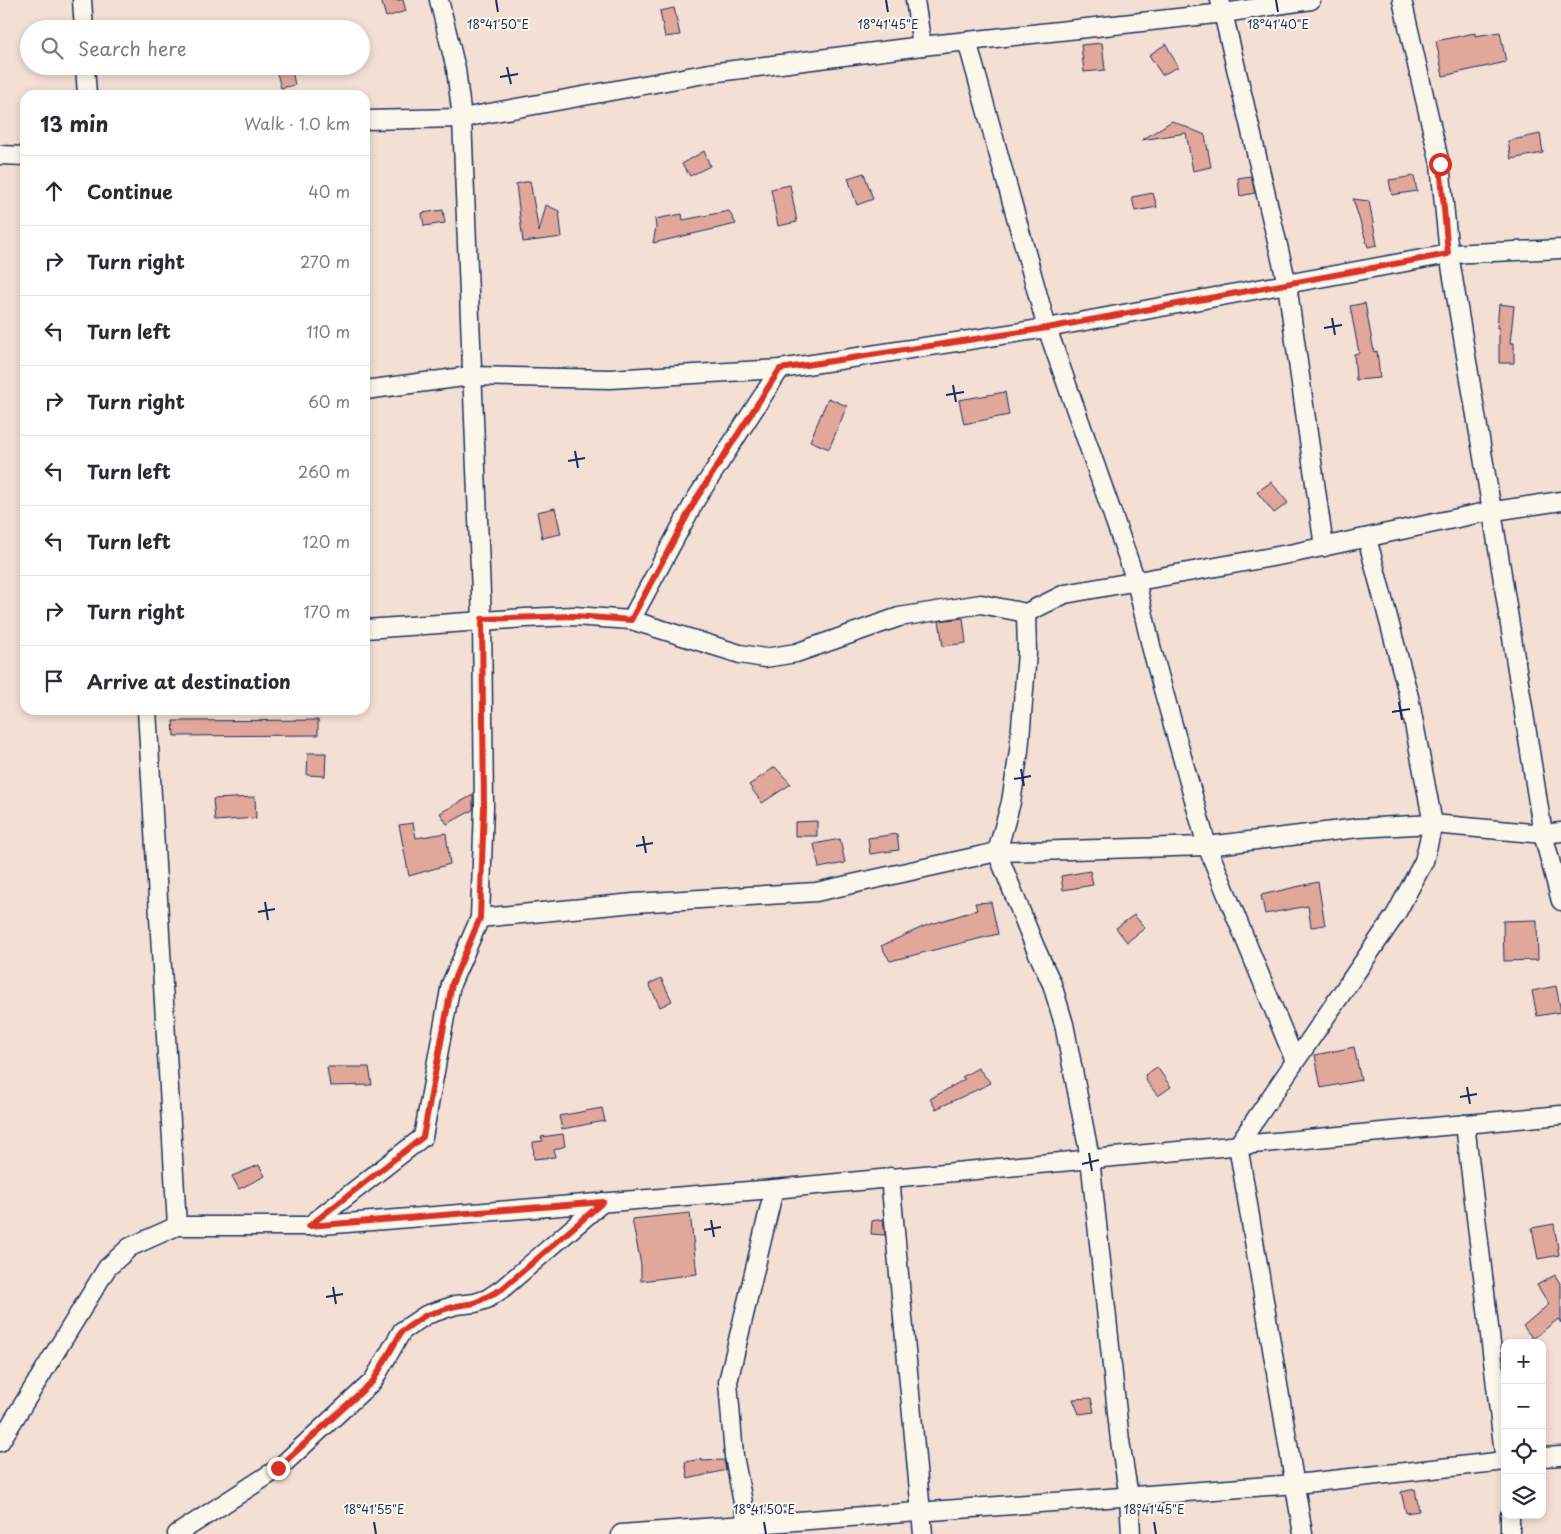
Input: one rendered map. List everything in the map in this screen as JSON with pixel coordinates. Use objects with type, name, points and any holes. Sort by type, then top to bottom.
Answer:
[{"type":"street","points":[[82,0],[83,20]]},
{"type":"street","points":[[309,1226],[423,1137],[452,984],[480,918],[484,807],[482,619],[462,118],[456,68],[439,0]]},
{"type":"street","points":[[915,0],[922,46]]},
{"type":"street","points":[[370,120],[462,118],[710,73],[1222,7],[1311,0]]},
{"type":"street","points":[[1402,0],[1440,164],[1448,254],[1492,511],[1543,834],[1561,901]]},
{"type":"street","points":[[1222,7],[1287,284],[1324,547]]},
{"type":"street","points":[[967,41],[1047,328],[1136,580],[1152,650],[1208,846],[1295,1061]]},
{"type":"street","points":[[86,75],[87,90]]},
{"type":"street","points":[[0,154],[20,156]]},
{"type":"street","points":[[370,389],[471,376],[610,379],[780,369],[1047,328],[1448,254],[1561,249]]},
{"type":"street","points":[[631,620],[696,499],[780,369]]},
{"type":"street","points":[[370,629],[482,619],[574,616],[631,620],[740,654],[765,658],[796,653],[899,617],[981,604],[1026,613],[1065,594],[1324,547],[1492,511],[1561,501]]},
{"type":"street","points":[[1303,1534],[1238,1145],[1396,914],[1424,861],[1432,824],[1409,697],[1367,538]]},
{"type":"street","points":[[1026,613],[1028,653],[1020,751],[1011,802],[997,852],[1052,984],[1064,1024],[1090,1158],[1118,1431],[1129,1497],[1131,1534]]},
{"type":"street","points":[[148,715],[177,1226]]},
{"type":"street","points":[[480,918],[634,903],[816,892],[997,852],[1208,846],[1358,828],[1432,824],[1543,834],[1561,832]]},
{"type":"street","points":[[0,1442],[106,1268],[130,1247],[177,1226],[309,1226],[774,1189],[1561,1115]]},
{"type":"street","points":[[1465,1124],[1501,1429]]},
{"type":"street","points":[[890,1177],[922,1534]]},
{"type":"street","points":[[748,1530],[734,1456],[728,1382],[774,1189]]},
{"type":"street","points":[[177,1534],[278,1468],[373,1381],[402,1331],[426,1315],[456,1306],[475,1303],[495,1294],[603,1202]]},
{"type":"street","points":[[1546,1457],[1561,1456]]},
{"type":"street","points":[[621,1534],[748,1530],[920,1512],[1296,1484],[1501,1461]]},
{"type":"street","points":[[1510,1519],[1510,1534]]},
{"type":"building","points":[[381,0],[403,0],[406,11],[386,17]]},
{"type":"building","points":[[674,8],[680,35],[665,37],[660,11]]},
{"type":"building","points":[[1500,32],[1506,62],[1443,76],[1436,41],[1475,33],[1475,36]]},
{"type":"building","points":[[1102,43],[1105,70],[1084,72],[1081,45]]},
{"type":"building","points":[[1166,44],[1178,67],[1162,75],[1149,55]]},
{"type":"building","points":[[277,75],[293,75],[295,85],[281,88]]},
{"type":"building","points":[[1172,121],[1205,135],[1211,167],[1193,171],[1186,133],[1142,140]]},
{"type":"building","points":[[1540,134],[1543,153],[1511,159],[1508,141]]},
{"type":"building","points":[[704,151],[710,166],[690,176],[682,164]]},
{"type":"building","points":[[864,173],[873,199],[857,205],[848,178]]},
{"type":"building","points":[[1251,176],[1255,193],[1240,196],[1238,178]]},
{"type":"building","points":[[1414,176],[1417,191],[1392,195],[1389,180]]},
{"type":"building","points":[[530,181],[539,232],[546,205],[559,211],[562,237],[523,242],[516,184]]},
{"type":"building","points":[[790,185],[797,222],[778,226],[771,189]]},
{"type":"building","points":[[1153,193],[1157,207],[1135,211],[1132,197]]},
{"type":"building","points":[[1353,199],[1369,201],[1377,245],[1368,247]]},
{"type":"building","points":[[443,210],[445,223],[424,226],[422,213]]},
{"type":"building","points":[[729,211],[736,224],[653,243],[656,227],[655,219],[682,214],[683,220]]},
{"type":"building","points":[[1365,303],[1374,352],[1377,351],[1380,378],[1356,380],[1354,354],[1359,353],[1350,306]]},
{"type":"building","points":[[1499,304],[1514,306],[1510,343],[1514,343],[1514,363],[1499,363],[1499,328],[1497,328]]},
{"type":"building","points":[[1005,392],[1009,415],[964,424],[959,400]]},
{"type":"building","points":[[828,398],[847,406],[829,449],[810,441]]},
{"type":"building","points":[[1271,482],[1288,503],[1274,513],[1257,492]]},
{"type":"building","points":[[555,508],[561,534],[542,538],[537,512]]},
{"type":"building","points":[[963,618],[966,643],[943,646],[939,621]]},
{"type":"building","points":[[318,720],[318,735],[174,736],[173,721]]},
{"type":"building","points":[[308,753],[326,753],[325,776],[307,775]]},
{"type":"building","points":[[775,767],[791,784],[762,803],[749,785]]},
{"type":"building","points":[[473,795],[473,810],[447,824],[440,813]]},
{"type":"building","points":[[255,797],[256,818],[215,821],[213,799]]},
{"type":"building","points":[[817,821],[817,836],[795,836],[795,822]]},
{"type":"building","points":[[413,823],[416,838],[446,833],[450,864],[409,876],[399,825]]},
{"type":"building","points":[[897,834],[899,850],[870,854],[868,838]]},
{"type":"building","points":[[840,839],[845,863],[819,868],[814,844]]},
{"type":"building","points":[[1090,871],[1093,885],[1063,890],[1061,876]]},
{"type":"building","points":[[1318,882],[1325,925],[1311,927],[1308,906],[1265,914],[1261,895]]},
{"type":"building","points":[[991,902],[998,934],[890,961],[881,946],[925,926],[977,910],[975,903]]},
{"type":"building","points":[[1134,915],[1145,928],[1127,942],[1116,928]]},
{"type":"building","points":[[1537,920],[1538,960],[1504,961],[1503,921]]},
{"type":"building","points":[[661,978],[672,1001],[660,1007],[649,984]]},
{"type":"building","points":[[1556,986],[1561,1012],[1537,1016],[1532,991]]},
{"type":"building","points":[[1354,1047],[1361,1080],[1321,1088],[1315,1055]]},
{"type":"building","points":[[327,1067],[369,1067],[372,1085],[330,1086]]},
{"type":"building","points":[[1157,1067],[1171,1087],[1158,1096],[1147,1082],[1145,1075]]},
{"type":"building","points":[[978,1068],[991,1083],[936,1109],[930,1099],[965,1079],[962,1077]]},
{"type":"building","points":[[602,1108],[605,1121],[562,1129],[559,1116]]},
{"type":"building","points":[[563,1134],[565,1146],[554,1150],[555,1157],[534,1159],[533,1142],[543,1141],[541,1137]]},
{"type":"building","points":[[259,1165],[265,1176],[239,1189],[232,1176]]},
{"type":"building","points":[[690,1213],[697,1274],[641,1281],[641,1265],[632,1219]]},
{"type":"building","points":[[883,1219],[885,1235],[871,1234],[872,1221]]},
{"type":"building","points":[[1554,1224],[1559,1255],[1538,1259],[1532,1228]]},
{"type":"building","points":[[1555,1275],[1561,1285],[1561,1323],[1558,1319],[1533,1339],[1523,1326],[1549,1304],[1537,1285]]},
{"type":"building","points":[[1091,1398],[1094,1412],[1079,1414],[1073,1399]]},
{"type":"building","points":[[702,1459],[702,1461],[724,1460],[726,1470],[688,1479],[685,1462]]},
{"type":"building","points":[[1415,1489],[1419,1511],[1406,1513],[1401,1492]]},
{"type":"route","points":[[278,1468],[373,1381],[402,1331],[426,1315],[487,1299],[502,1289],[603,1202],[309,1226],[423,1137],[452,984],[480,918],[484,807],[482,619],[574,616],[631,620],[696,499],[780,369],[1047,328],[1448,254],[1440,164]]}]
